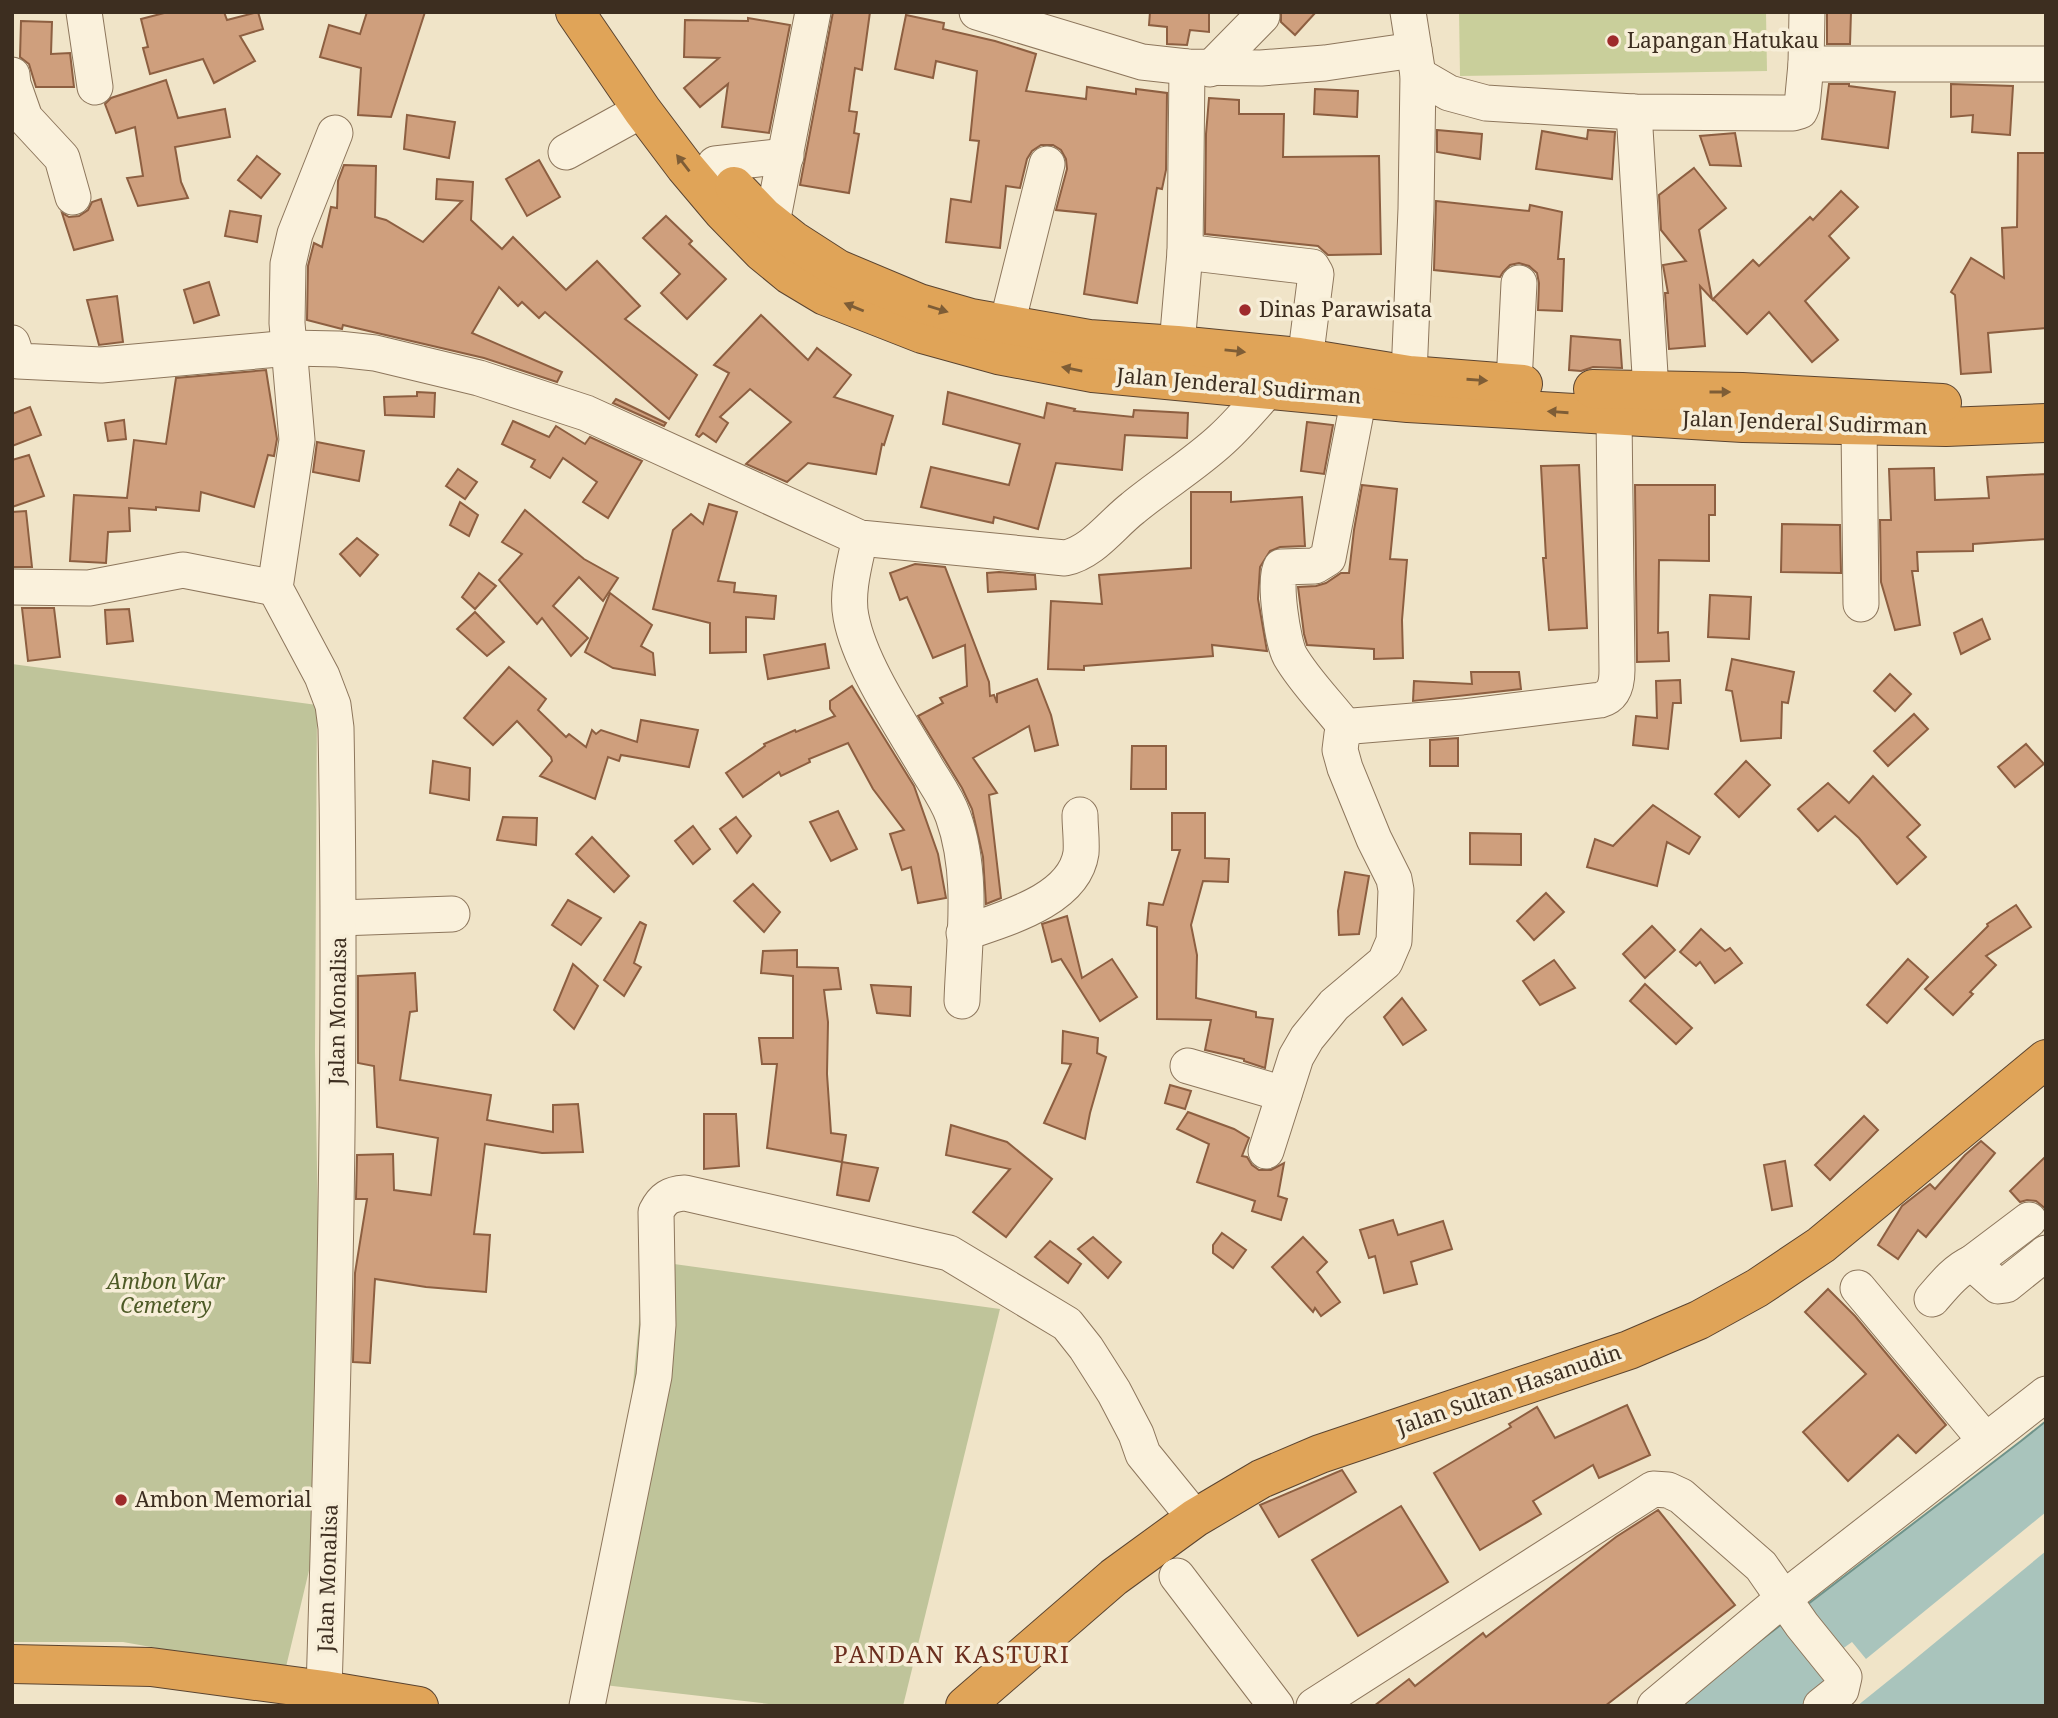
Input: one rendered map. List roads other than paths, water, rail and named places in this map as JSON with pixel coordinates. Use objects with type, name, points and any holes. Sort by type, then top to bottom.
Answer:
[{"type":"highway","name":"Jalan Jenderal Sudirman","points":[[575,12],[685,167],[743,232],[790,275],[825,296],[922,334],[998,355],[1093,373],[1409,375],[1514,383],[1639,408],[1743,423],[1946,427],[2046,423]]},
{"type":"highway","name":"Jalan Jenderal Sudirman","points":[[601,12],[648,79],[715,164],[736,189],[772,223],[838,269],[919,303],[971,318],[1089,339],[1177,345],[1293,374],[1359,397],[1408,403],[1639,408],[1854,396],[1946,403],[2046,400]]},
{"type":"highway","name":"Jalan Sultan Hasanudin","points":[[965,1706],[1114,1577],[1195,1518],[1261,1479],[1320,1454],[1629,1350],[1710,1314],[1757,1288],[1821,1245],[2046,1059]]},
{"type":"highway","points":[[12,1664],[151,1667],[300,1694],[419,1706]]},
{"type":"street","points":[[84,12],[95,88]]},
{"type":"street","points":[[772,223],[813,12]]},
{"type":"street","points":[[977,12],[1074,27],[1142,62],[1198,68],[1416,63],[1449,93],[1486,103],[1634,112],[1797,112],[1802,106],[1807,12]]},
{"type":"street","points":[[1408,12],[1416,63],[1416,209],[1409,375]]},
{"type":"street","points":[[1177,345],[1198,68],[1262,16]]},
{"type":"street","points":[[1806,64],[2046,64]]},
{"type":"street","points":[[12,75],[25,118],[62,158],[74,197]]},
{"type":"street","points":[[566,152],[642,110]]},
{"type":"street","points":[[1266,1150],[1296,1057],[1307,1038],[1334,1004],[1385,962],[1394,941],[1394,879],[1374,839],[1345,768],[1340,750],[1342,734],[1347,729],[1600,700],[1611,695],[1617,684],[1639,408],[1634,112]]},
{"type":"street","points":[[12,587],[89,588],[183,570],[275,588],[296,456],[287,311],[288,264],[295,234],[335,133]]},
{"type":"street","points":[[715,164],[786,156]]},
{"type":"street","points":[[1007,324],[1046,164]]},
{"type":"street","points":[[12,343],[18,361],[101,365],[290,348],[374,353],[479,378],[586,414],[860,538],[1065,558],[1075,556],[1086,549],[1133,508],[1194,464],[1293,374],[1316,275],[1312,267],[1185,252]]},
{"type":"street","points":[[1514,383],[1519,283]]},
{"type":"street","points":[[1347,729],[1289,654],[1276,589],[1277,573],[1281,567],[1315,566],[1328,558],[1359,397]]},
{"type":"street","points":[[1859,425],[1861,604]]},
{"type":"street","points":[[860,538],[850,595],[850,615],[860,646],[894,715],[952,812],[961,847],[965,879],[962,1001]]},
{"type":"street","name":"Jalan Monalisa","points":[[275,588],[322,676],[333,705],[336,728],[339,918],[331,1460],[300,1694]]},
{"type":"street","points":[[964,933],[1021,912],[1050,897],[1071,879],[1081,854],[1080,814]]},
{"type":"street","points":[[339,918],[452,914]]},
{"type":"street","points":[[1188,1066],[1284,1094]]},
{"type":"street","points":[[587,1706],[654,1376],[658,1325],[656,1212],[664,1199],[672,1194],[685,1193],[949,1253],[1067,1324],[1114,1392],[1136,1434],[1143,1454],[1195,1518]]},
{"type":"street","points":[[1932,1298],[1964,1266],[1972,1263],[2029,1220]]},
{"type":"street","points":[[1972,1263],[1998,1286],[2006,1285],[2046,1253]]},
{"type":"street","points":[[1858,1288],[1985,1440]]},
{"type":"street","points":[[1655,1706],[1783,1599],[2046,1394]]},
{"type":"street","points":[[1314,1706],[1653,1489],[1668,1490],[1681,1496],[1760,1566],[1844,1676],[1841,1690],[1821,1706]]},
{"type":"street","points":[[1177,1576],[1276,1706]]},
{"type":"water","points":[[2046,1421],[2046,1706],[1675,1706],[2021,1441]]},
{"type":"place","name":"Lapangan Hatukau","points":[[1613,41]]},
{"type":"place","name":"Dinas Parawisata","points":[[1245,310]]},
{"type":"place","name":"Ambon Memorial","points":[[121,1500]]},
{"type":"district","name":"PANDAN KASTURI","points":[[952,1655]]},
{"type":"park label","name":"Ambon War Cemetery","points":[[166,1294]]}]
